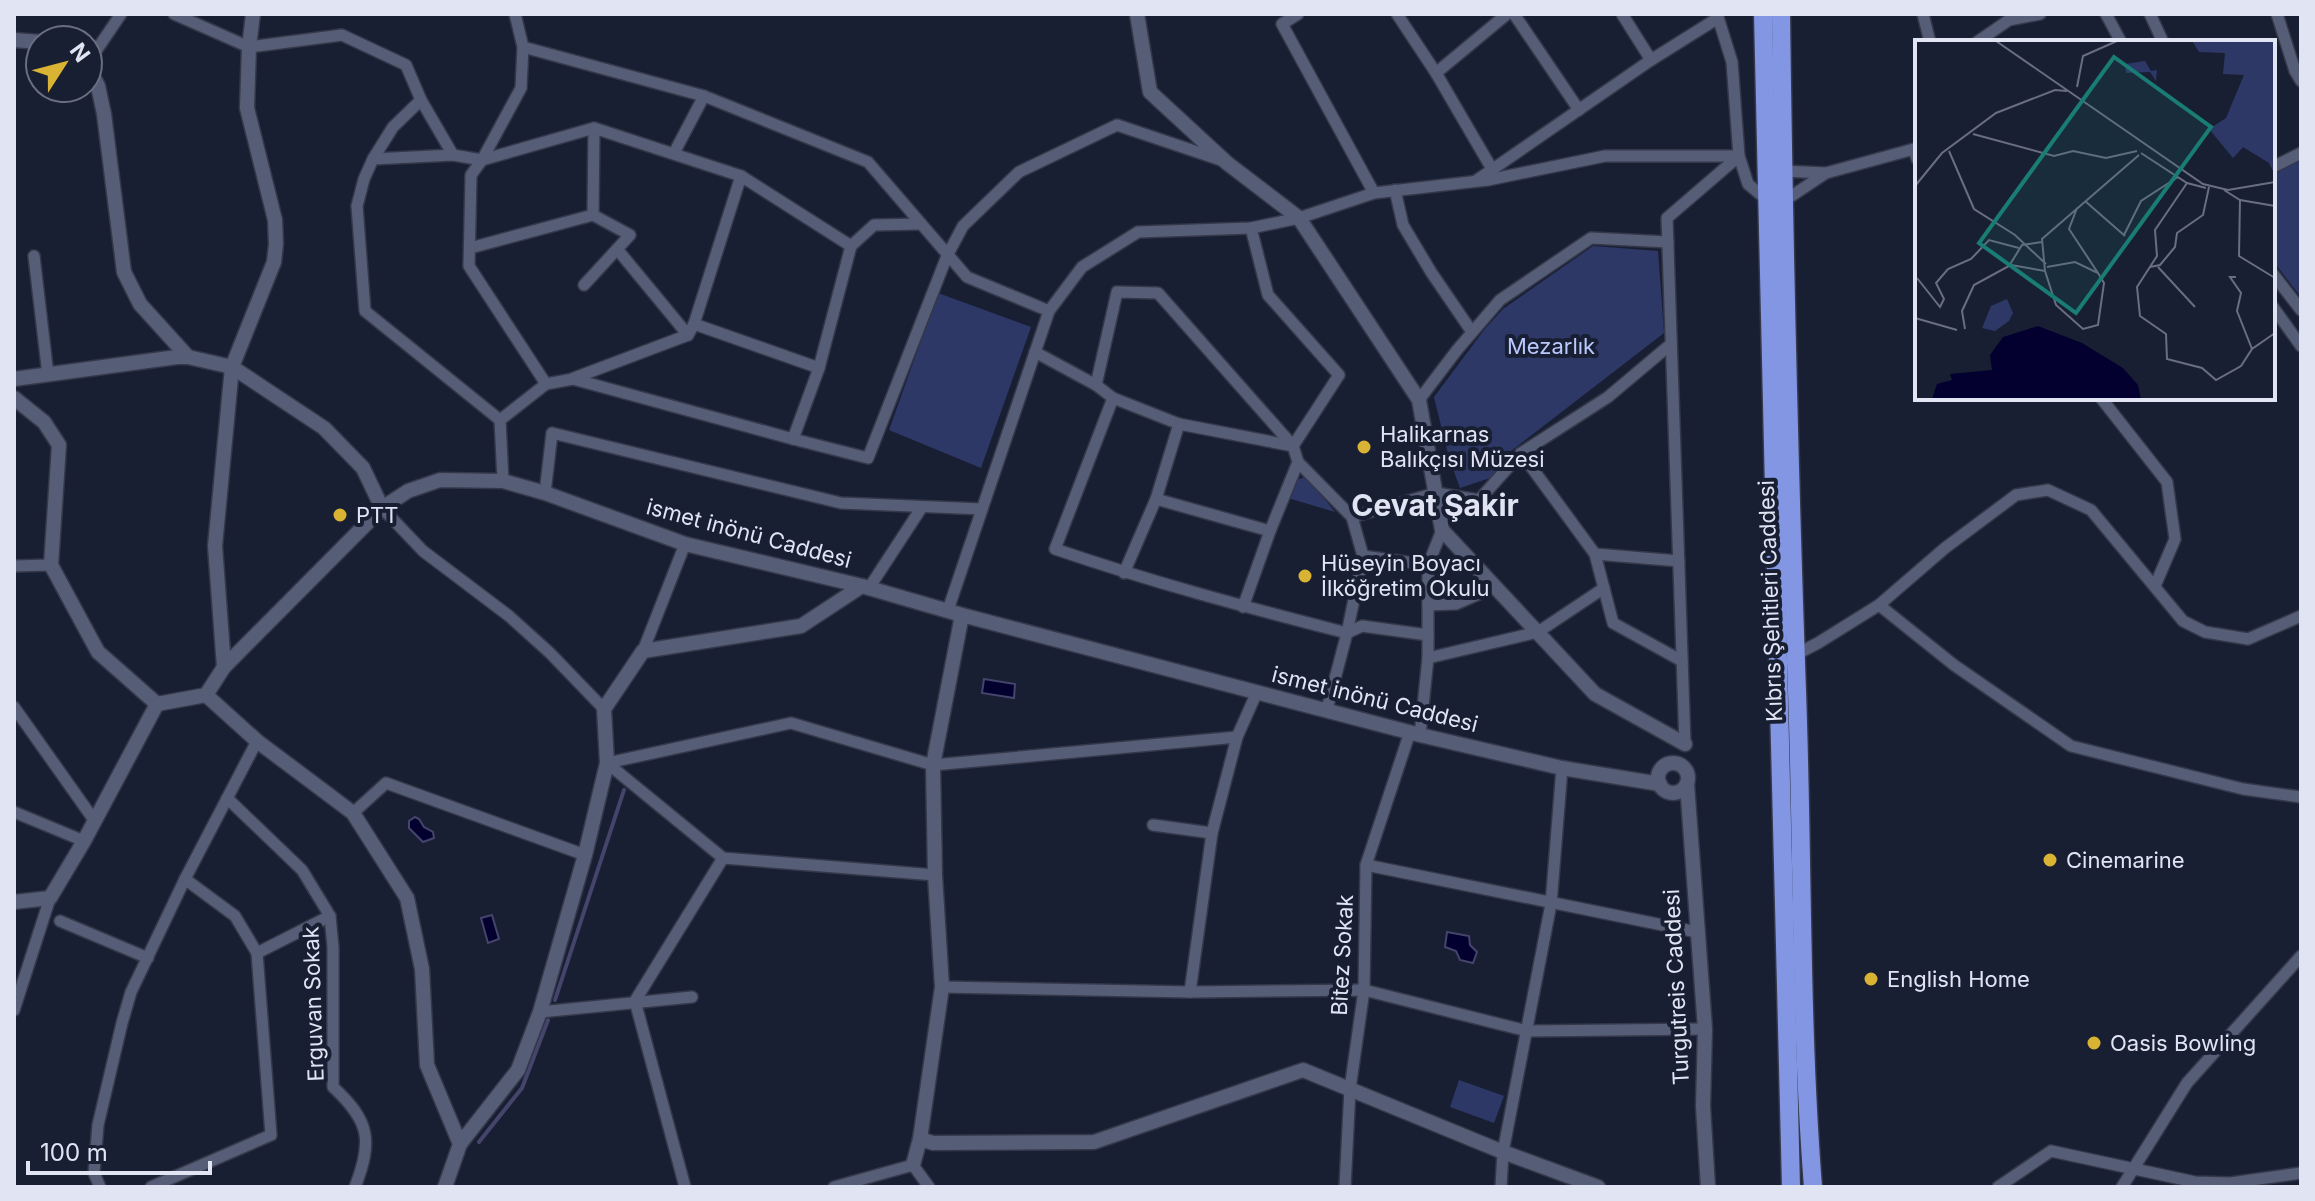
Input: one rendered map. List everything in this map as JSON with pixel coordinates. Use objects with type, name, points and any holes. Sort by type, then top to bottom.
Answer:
[{"type":"highway","name":"Kıbrıs Şehitleri Caddesi","points":[[1763,14],[1775,200],[1795,655],[1808,1130],[1813,1187]]},
{"type":"highway","name":"Kıbrıs Şehitleri Caddesi","points":[[1781,14],[1783,171],[1775,200],[1791,1187]]},
{"type":"street","points":[[104,39],[121,14]]},
{"type":"street","points":[[174,14],[249,47],[342,35],[406,65],[421,100],[453,155]]},
{"type":"street","points":[[224,667],[215,546],[232,367],[274,262],[276,244],[275,220],[247,108],[253,14]]},
{"type":"street","points":[[515,14],[523,47],[521,88],[471,175],[469,266],[546,384]]},
{"type":"street","points":[[1137,14],[1150,92],[1227,163],[1299,218],[1419,400],[1442,530],[1428,565],[1363,556]]},
{"type":"street","points":[[1298,14],[1282,24],[1374,193]]},
{"type":"street","points":[[1397,14],[1436,73],[1492,169]]},
{"type":"street","points":[[1436,73],[1507,14]]},
{"type":"street","points":[[1514,14],[1579,110]]},
{"type":"street","points":[[1622,14],[1651,60]]},
{"type":"street","points":[[1923,14],[1930,40]]},
{"type":"street","points":[[1980,40],[2009,20],[2040,14]]},
{"type":"street","points":[[2106,14],[2120,40]]},
{"type":"street","points":[[2150,14],[2162,40]]},
{"type":"street","points":[[2277,14],[2301,81]]},
{"type":"street","points":[[1474,181],[1718,16],[1732,62],[1739,156],[1748,184],[1775,200],[1826,173],[1914,149],[1915,152]]},
{"type":"street","points":[[523,47],[704,96],[868,162],[967,277],[1049,311]]},
{"type":"street","points":[[674,153],[704,96]]},
{"type":"street","points":[[421,100],[393,127],[364,179],[357,206],[365,311],[500,420],[503,481]]},
{"type":"street","points":[[102,104],[124,272],[140,304],[188,357]]},
{"type":"street","points":[[573,379],[868,458],[947,256],[963,226],[1019,172],[1117,125],[1227,163]]},
{"type":"street","points":[[373,159],[453,155],[482,160],[594,128],[741,176],[851,246]]},
{"type":"street","points":[[593,215],[594,128]]},
{"type":"street","points":[[2275,166],[2301,153]]},
{"type":"street","points":[[913,1165],[920,1139],[942,987],[935,875],[933,765],[955,613],[982,509],[1049,311],[1082,267],[1138,232],[1251,228],[1299,218],[1374,193],[1474,181],[1605,156],[1739,156]]},
{"type":"street","points":[[1685,744],[1662,773],[1666,791],[1683,782],[1685,744],[1667,218],[1739,156]]},
{"type":"street","points":[[1783,171],[1826,173]]},
{"type":"street","points":[[500,420],[546,384],[573,379],[691,330],[741,176]]},
{"type":"street","points":[[1395,190],[1403,225],[1472,332]]},
{"type":"street","points":[[470,248],[593,215],[630,235],[584,285]]},
{"type":"street","points":[[793,439],[819,368],[851,246],[874,225],[921,224]]},
{"type":"street","points":[[1251,228],[1268,295],[1339,375],[1293,446]]},
{"type":"street","points":[[1419,400],[1500,300],[1591,238],[1668,242]]},
{"type":"street","points":[[617,249],[691,330],[819,368]]},
{"type":"street","points":[[34,256],[48,375]]},
{"type":"street","points":[[2275,277],[2301,310]]},
{"type":"street","points":[[1096,385],[1117,292],[1158,293],[1293,446],[1298,462],[1352,517],[1363,556],[1327,709]]},
{"type":"street","points":[[2275,310],[2301,346]]},
{"type":"street","points":[[1352,517],[1436,493],[1479,500],[1521,453],[1608,397],[1671,344]]},
{"type":"street","points":[[1035,352],[1096,385],[1113,398],[1179,424],[1293,446]]},
{"type":"street","points":[[14,379],[188,357],[232,367],[324,428],[363,468],[382,508],[423,551],[509,616],[604,709]]},
{"type":"street","points":[[14,398],[44,422],[59,445],[51,565],[98,652],[157,704]]},
{"type":"street","points":[[1113,398],[1055,549],[1124,573],[1347,633],[1362,626],[1428,635]]},
{"type":"street","points":[[2103,400],[2167,482],[2175,539],[2155,586]]},
{"type":"street","points":[[1124,573],[1156,499],[1179,424]]},
{"type":"street","points":[[545,493],[552,433],[841,503],[982,509]]},
{"type":"street","points":[[1521,453],[1595,554],[1613,623],[1682,661]]},
{"type":"street","points":[[1243,607],[1298,462]]},
{"type":"street","name":"ismet inönü Caddesi","points":[[206,695],[224,667],[382,508],[408,491],[440,480],[503,481],[685,544],[866,587],[1415,733],[1562,768],[1636,780],[1662,773],[1674,763],[1683,782]]},
{"type":"street","points":[[1795,655],[1879,605],[1945,548],[2016,495],[2048,490],[2091,510],[2183,621],[2205,632],[2248,639],[2301,616]]},
{"type":"street","points":[[1156,499],[1270,531]]},
{"type":"street","points":[[643,651],[801,626],[866,587],[922,507]]},
{"type":"street","points":[[1442,530],[1595,694],[1685,744]]},
{"type":"street","points":[[445,1187],[460,1144],[518,1070],[540,1012],[585,855],[607,763],[604,709],[643,651],[685,544]]},
{"type":"street","points":[[1595,554],[1679,561]]},
{"type":"street","points":[[14,566],[51,565]]},
{"type":"street","name":"Bitez Sokak","points":[[1345,1187],[1350,1089],[1364,990],[1366,865],[1415,733],[1428,658],[1428,565]]},
{"type":"street","points":[[1428,605],[1456,604],[1495,587]]},
{"type":"street","points":[[1428,658],[1538,632],[1604,588]]},
{"type":"street","points":[[1879,605],[1954,665],[2071,746],[2243,789],[2301,797]]},
{"type":"street","points":[[1190,992],[1212,833],[1237,737],[1257,692]]},
{"type":"street","points":[[157,704],[206,695],[257,741],[353,813],[407,898],[422,969],[427,1065],[460,1144]]},
{"type":"street","points":[[14,1010],[50,898],[157,704]]},
{"type":"street","points":[[14,707],[94,820]]},
{"type":"street","points":[[607,763],[791,723],[933,765],[1237,737]]},
{"type":"street","points":[[100,1187],[94,1173],[98,1125],[131,992],[185,879],[257,741]]},
{"type":"street","points":[[607,763],[723,858],[935,875]]},
{"type":"street","points":[[1501,1187],[1503,1152],[1551,904],[1562,768]]},
{"type":"street","name":"Turgutreis Caddesi","points":[[1683,782],[1688,803],[1705,1029],[1703,1106],[1708,1187]]},
{"type":"street","points":[[353,813],[386,783],[585,855]]},
{"type":"street","name":"Erguvan Sokak","points":[[227,798],[302,870],[330,916],[333,947],[333,1087],[351,1104],[367,1133],[365,1162],[355,1187]]},
{"type":"street","points":[[14,812],[84,841]]},
{"type":"street","points":[[1153,825],[1212,833]]},
{"type":"street","points":[[685,1187],[635,1001],[723,858]]},
{"type":"street","points":[[1366,865],[1697,932]]},
{"type":"street","points":[[151,1187],[271,1135],[257,953],[235,916],[185,879]]},
{"type":"street","points":[[14,902],[50,898]]},
{"type":"street","points":[[257,953],[330,916]]},
{"type":"street","points":[[60,921],[148,958]]},
{"type":"street","points":[[2122,1187],[2187,1083],[2301,956]]},
{"type":"street","points":[[942,987],[1190,992],[1364,990],[1527,1031],[1705,1029]]},
{"type":"street","points":[[540,1012],[692,997]]},
{"type":"street","points":[[920,1139],[933,1143],[1094,1142],[1303,1070],[1503,1152],[1598,1187]]},
{"type":"street","points":[[1998,1187],[2051,1151],[2195,1182],[2230,1183],[2301,1173]]},
{"type":"street","points":[[834,1187],[913,1165]]},
{"type":"street","points":[[913,1165],[929,1187]]},
{"type":"green space","points":[[2301,145],[2301,297],[2275,264],[2275,170]]},
{"type":"green space","name":"Mezarlık","points":[[1593,246],[1658,251],[1664,333],[1511,451],[1496,476],[1460,488],[1434,397],[1503,309]]},
{"type":"green space","points":[[938,293],[1031,327],[981,468],[889,430]]},
{"type":"green space","points":[[1307,477],[1335,512],[1288,498],[1294,480]]},
{"type":"green space","points":[[1459,1080],[1504,1096],[1494,1123],[1450,1107]]},
{"type":"shaded area","points":[[984,679],[1015,684],[1014,698],[982,693]]},
{"type":"shaded area","points":[[415,817],[433,832],[434,838],[423,842],[409,828],[409,821]]},
{"type":"shaded area","points":[[492,915],[499,939],[488,943],[481,918]]},
{"type":"shaded area","points":[[1447,932],[1469,936],[1470,945],[1477,952],[1473,963],[1460,960],[1456,951],[1445,947]]},
{"type":"waterway","points":[[555,1000],[624,790]]},
{"type":"waterway","points":[[479,1142],[522,1088],[548,1020]]},
{"type":"place","name":"Halikarnas Balıkçısı Müzesi","points":[[1364,447]]},
{"type":"place","name":"PTT","points":[[340,515]]},
{"type":"place","name":"Hüseyin Boyacı İlköğretim Okulu","points":[[1305,576]]},
{"type":"place","name":"Cinemarine","points":[[2050,860]]},
{"type":"place","name":"English Home","points":[[1871,979]]},
{"type":"place","name":"Oasis Bowling","points":[[2094,1043]]},
{"type":"district","name":"Cevat Şakir","points":[[1435,505]]}]
